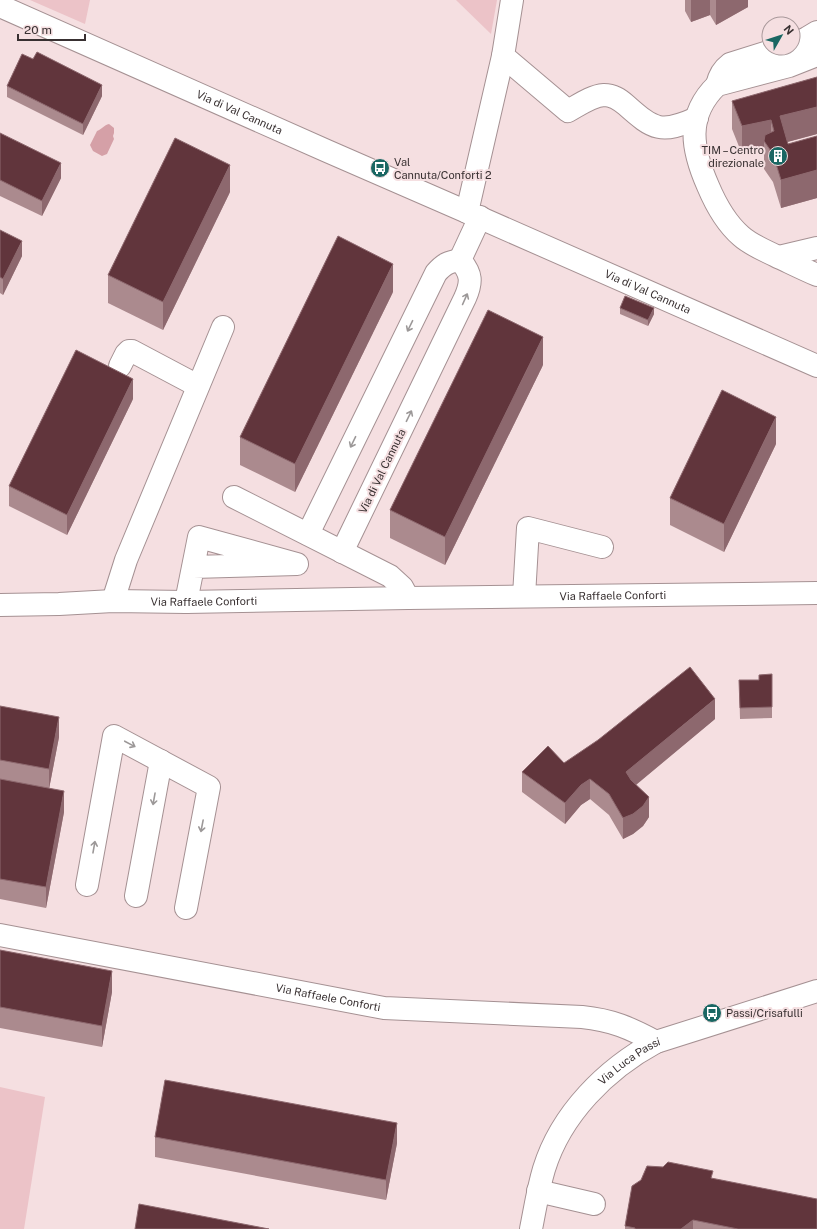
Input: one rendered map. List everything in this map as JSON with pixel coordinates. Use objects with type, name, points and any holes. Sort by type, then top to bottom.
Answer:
[{"type":"street","points":[[308,534],[436,273],[443,265],[451,261],[460,260],[473,214],[481,149],[503,56],[512,0]]},
{"type":"street","name":"Via di Val Cannuta","points":[[0,6],[817,366]]},
{"type":"street","points":[[801,41],[817,32]]},
{"type":"street","points":[[761,54],[730,64],[724,68],[717,85],[705,99],[697,118],[694,132],[697,157],[712,196],[722,214],[734,229],[757,247],[817,275]]},
{"type":"street","points":[[717,85],[789,66],[817,55]]},
{"type":"street","points":[[503,56],[568,111],[590,98],[605,95],[613,96],[620,100],[641,118],[655,126],[662,128],[677,126],[697,118]]},
{"type":"street","points":[[778,257],[817,248]]},
{"type":"street","name":"Via di Val Cannuta","points":[[342,552],[470,287],[468,272],[460,260]]},
{"type":"street","points":[[113,601],[126,560],[223,327]]},
{"type":"street","points":[[120,366],[126,354],[129,351],[132,351],[198,386]]},
{"type":"street","points":[[234,497],[376,569],[396,581],[402,587],[408,598]]},
{"type":"street","points":[[524,596],[528,528],[602,547]]},
{"type":"street","points":[[186,602],[193,567]]},
{"type":"street","name":"Via Raffaele Conforti","points":[[0,605],[113,601],[186,602],[817,593]]},
{"type":"street","points":[[87,885],[114,736],[210,787],[186,908]]},
{"type":"street","points":[[136,896],[161,761]]},
{"type":"street","name":"Via Raffaele Conforti","points":[[0,935],[384,1008],[582,1017],[596,1019],[623,1026],[656,1042]]},
{"type":"street","name":"Via Luca Passi","points":[[531,1229],[544,1168],[553,1147],[581,1102],[619,1065],[656,1042],[817,991]]},
{"type":"street","points":[[538,1191],[594,1204]]},
{"type":"shaded area","points":[[30,0],[90,0],[85,24]]},
{"type":"shaded area","points":[[456,0],[497,0],[491,34]]},
{"type":"shaded area","points":[[109,124],[114,128],[114,139],[107,154],[102,156],[93,151],[90,145],[97,131]]},
{"type":"shaded area","points":[[0,1087],[45,1097],[24,1229],[0,1229]]},
{"type":"building","points":[[37,52],[102,85],[83,124],[7,86],[22,54],[33,59]]},
{"type":"building","points":[[817,77],[817,107],[780,116],[788,144],[817,136],[817,170],[781,180],[773,154],[764,141],[765,135],[774,131],[771,120],[742,126],[732,101]]},
{"type":"building","points":[[0,133],[61,163],[42,201],[0,180]]},
{"type":"building","points":[[175,138],[230,165],[163,302],[108,275]]},
{"type":"building","points":[[0,230],[22,241],[3,279],[0,277]]},
{"type":"building","points":[[338,236],[393,264],[295,464],[240,437]]},
{"type":"building","points":[[625,296],[654,308],[648,320],[620,308]]},
{"type":"building","points":[[488,310],[543,337],[445,537],[390,510]]},
{"type":"building","points":[[76,350],[133,379],[67,515],[9,486]]},
{"type":"building","points":[[722,390],[776,417],[724,524],[670,498]]},
{"type":"building","points":[[690,667],[715,699],[626,772],[631,780],[649,797],[643,806],[633,814],[623,818],[609,794],[590,779],[581,785],[565,803],[522,772],[548,746],[564,763],[598,740]]},
{"type":"building","points":[[772,674],[772,707],[740,708],[739,680],[759,680],[759,675]]},
{"type":"building","points":[[0,706],[59,717],[49,769],[0,760]]},
{"type":"building","points":[[0,779],[64,791],[46,887],[0,879]]},
{"type":"building","points":[[0,950],[112,971],[102,1026],[0,1007]]},
{"type":"building","points":[[165,1080],[397,1123],[386,1180],[155,1137]]},
{"type":"building","points":[[668,1162],[713,1171],[711,1178],[817,1199],[817,1229],[738,1229],[693,1220],[681,1229],[635,1229],[625,1226],[632,1186],[641,1180],[647,1166],[663,1167]]},
{"type":"building","points":[[139,1204],[269,1229],[135,1229]]},
{"type":"place","name":"TIM – Centro direzionale","points":[[778,156]]},
{"type":"place","name":"Val Cannuta/Conforti 2","points":[[380,168]]},
{"type":"place","name":"Passi/Crisafulli","points":[[712,1013]]}]
